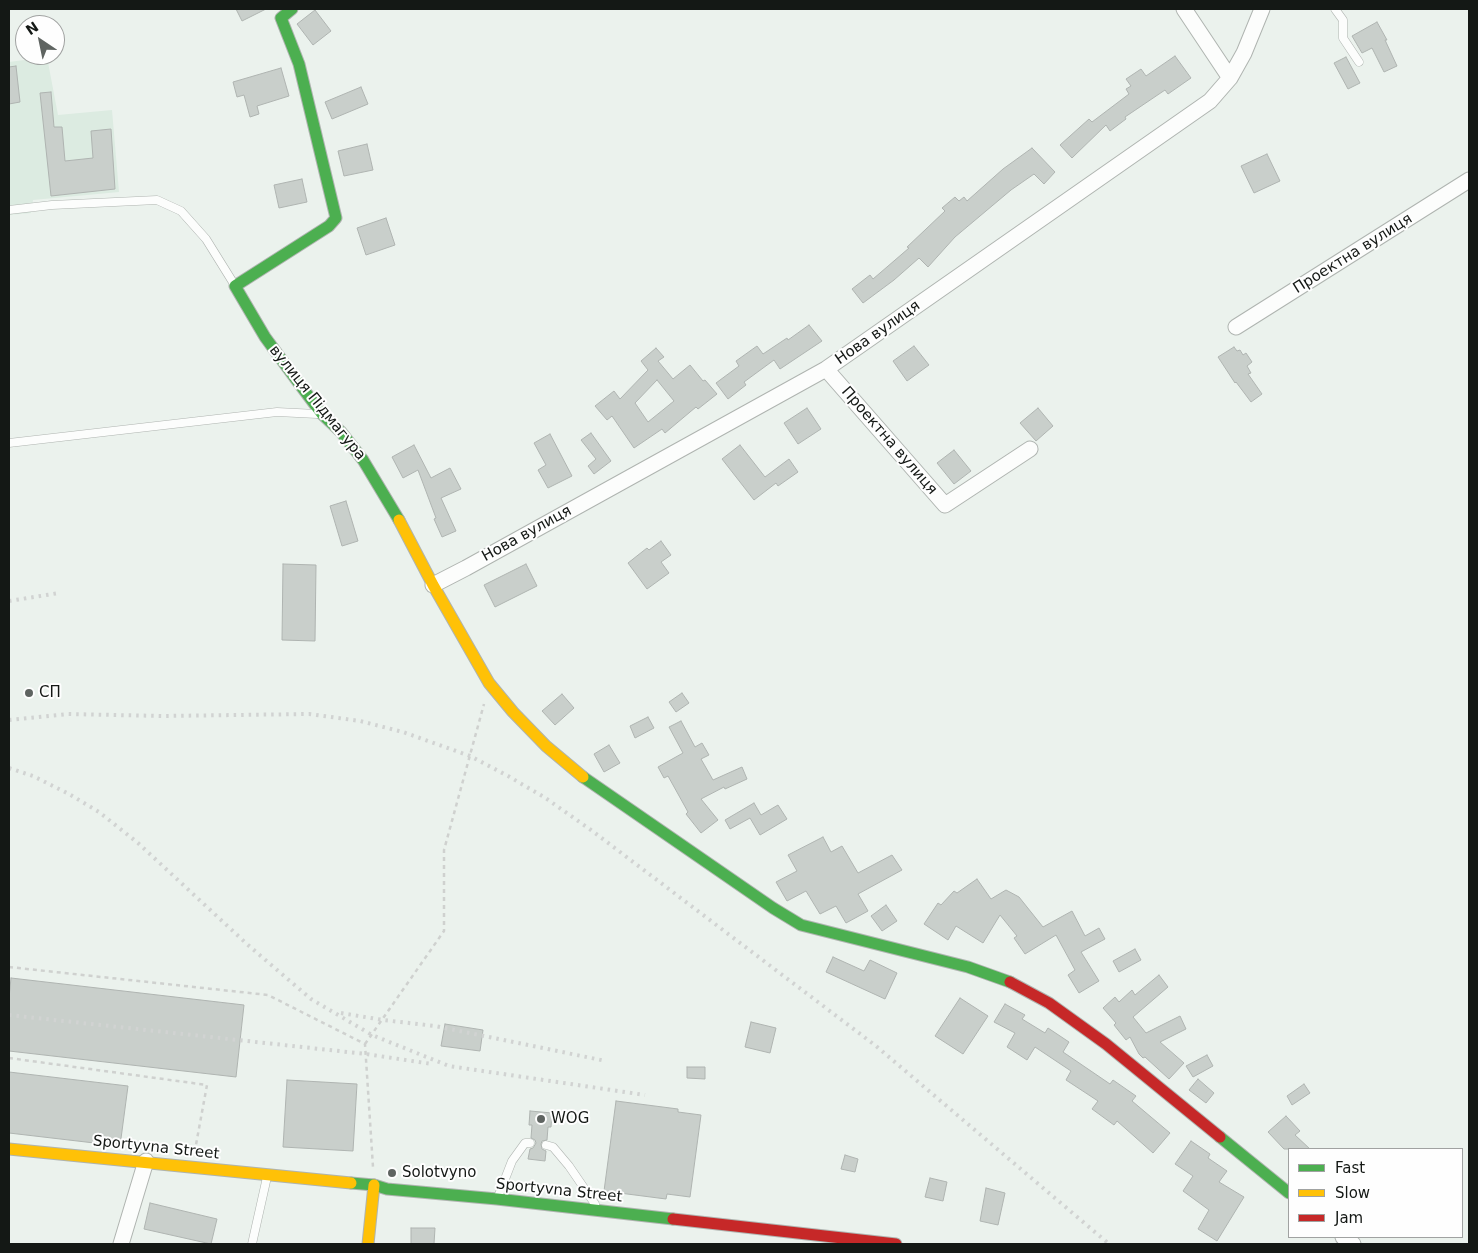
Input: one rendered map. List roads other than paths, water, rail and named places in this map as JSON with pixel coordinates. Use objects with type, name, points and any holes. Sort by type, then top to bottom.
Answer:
[{"type":"street","points":[[235,286],[329,226],[336,218],[299,64],[281,18],[292,9]]},
{"type":"street","points":[[1184,9],[1230,78]]},
{"type":"street","name":"Нова вулиця","points":[[432,585],[826,369],[1210,101],[1230,78],[1244,54],[1262,9]]},
{"type":"street","name":"Проектна вулиця","points":[[1236,327],[1469,180]]},
{"type":"street","name":"вулиця Підмагура","points":[[235,286],[265,337],[322,414],[341,432],[363,460],[388,500],[432,585],[489,683],[513,712],[546,746],[586,778],[800,925],[968,967],[1008,981],[1049,1003],[1106,1044],[1288,1192]]},
{"type":"street","name":"Проектна вулиця","points":[[826,369],[945,505],[1030,449]]},
{"type":"street","name":"Sportyvna Street","points":[[9,1149],[497,1199],[896,1244]]},
{"type":"street","points":[[121,1244],[146,1162]]},
{"type":"street","points":[[368,1244],[374,1186]]},
{"type":"lane","points":[[1335,9],[1343,20],[1343,38],[1359,62]]},
{"type":"lane","points":[[9,210],[52,205],[157,200],[181,211],[206,239],[235,286]]},
{"type":"lane","points":[[9,443],[277,412],[322,414]]},
{"type":"lane","points":[[497,1199],[512,1161],[525,1143],[530,1143]]},
{"type":"lane","points":[[546,1145],[553,1147],[569,1166],[599,1210]]},
{"type":"lane","points":[[252,1244],[268,1175]]},
{"type":"railway","points":[[9,601],[59,593]]},
{"type":"railway","points":[[9,720],[68,714],[162,716],[309,714],[360,721],[403,732],[470,756],[544,797],[591,830],[876,1046],[1109,1244]]},
{"type":"railway","points":[[9,768],[33,776],[99,812],[138,843],[248,945],[311,999],[372,1035],[449,1066],[645,1095]]},
{"type":"railway","points":[[341,1013],[435,1026],[606,1061]]},
{"type":"railway","points":[[9,1015],[366,1054],[432,1064]]},
{"type":"place","name":"СП","points":[[29,693]]},
{"type":"place","name":"WOG","points":[[541,1119]]},
{"type":"place","name":"Solotvyno","points":[[392,1173]]}]
